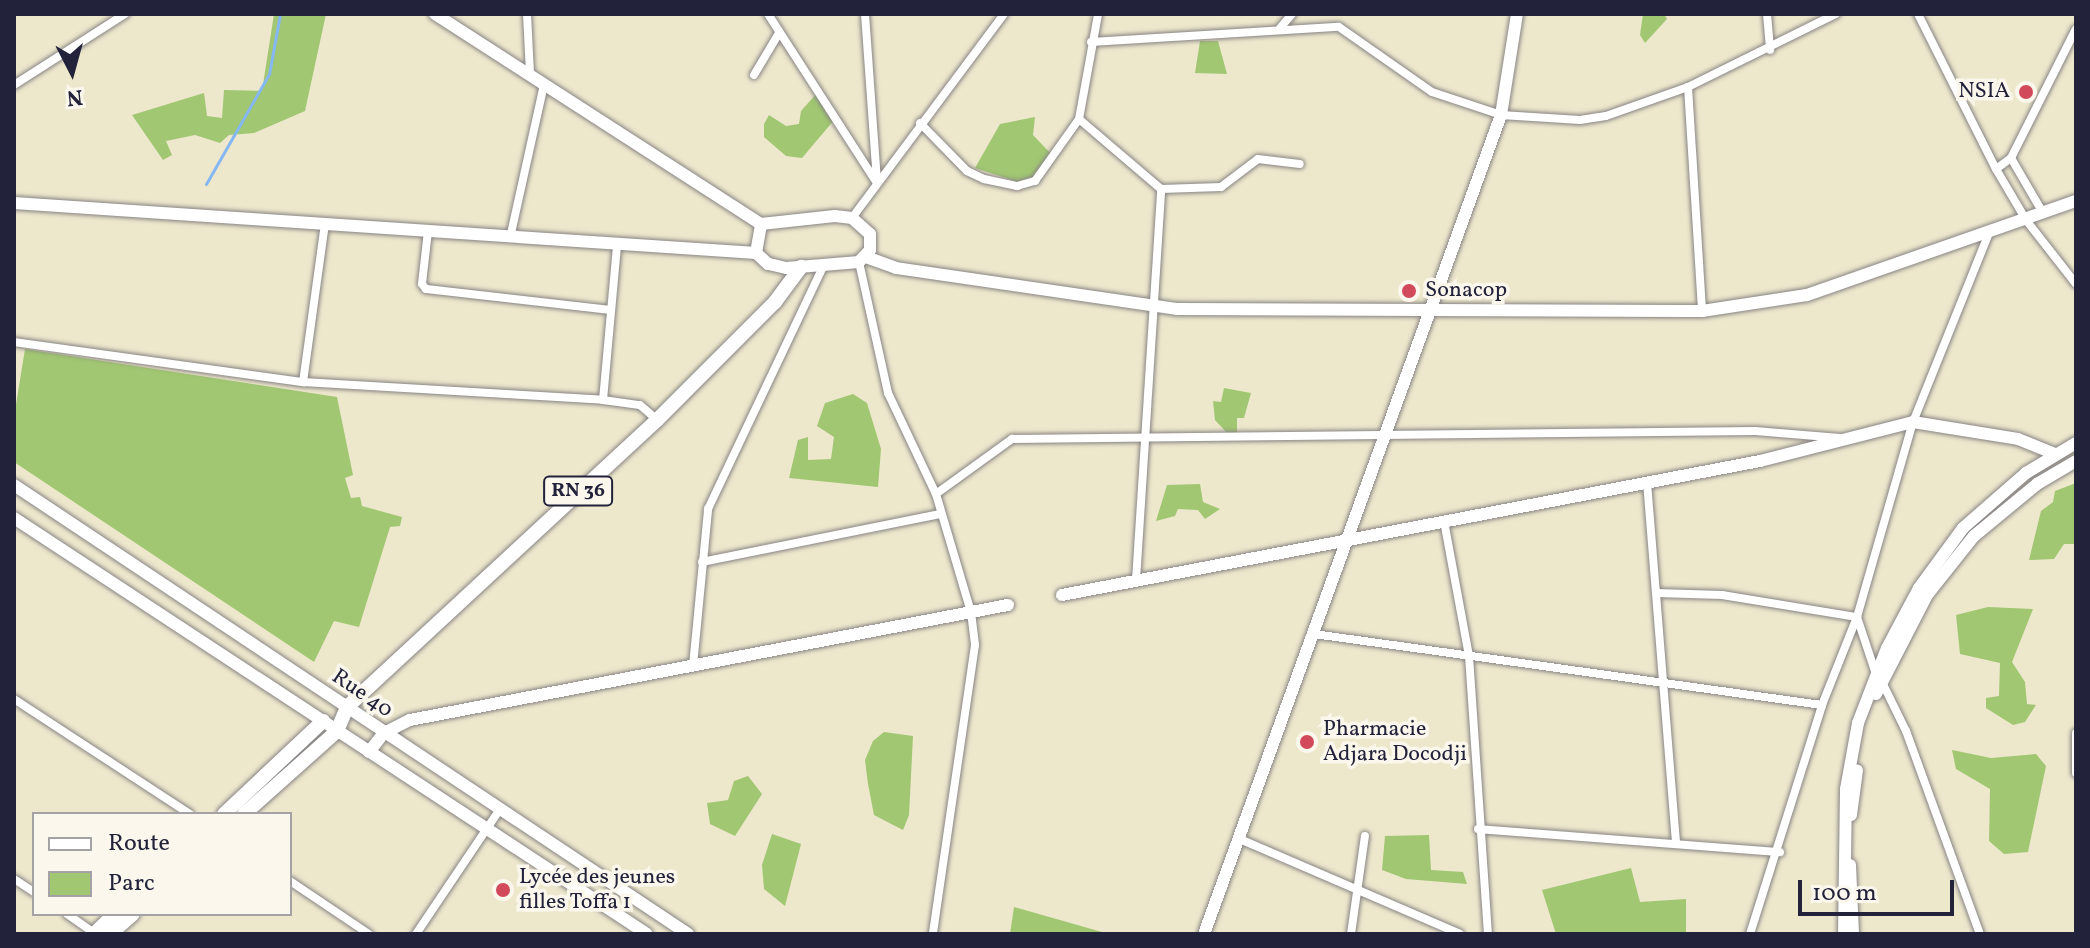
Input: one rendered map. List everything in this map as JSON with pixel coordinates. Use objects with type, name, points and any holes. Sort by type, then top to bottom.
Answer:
[{"type":"main road","name":"RN 36","points":[[246,812],[337,731],[347,707],[657,420],[775,302],[801,267]]},
{"type":"main road","name":"RN 36","points":[[226,812],[323,721]]},
{"type":"main road","points":[[99,934],[113,916]]},
{"type":"main road","points":[[99,934],[130,916]]},
{"type":"street","points":[[14,85],[125,14]]},
{"type":"street","points":[[435,14],[761,224],[852,218],[870,234],[862,259],[888,393],[936,494],[971,612],[974,666],[933,934]]},
{"type":"street","points":[[527,14],[530,74]]},
{"type":"street","points":[[768,14],[877,183]]},
{"type":"street","points":[[865,14],[877,183]]},
{"type":"street","points":[[852,218],[1004,14]]},
{"type":"street","points":[[920,123],[967,171],[1017,186],[1035,181],[1079,119],[1098,14]]},
{"type":"street","points":[[1280,28],[1292,14]]},
{"type":"street","points":[[1767,14],[1770,50]]},
{"type":"street","points":[[1091,42],[1280,28],[1350,30],[1388,66],[1432,92],[1501,115],[1600,118],[1688,87],[1770,50],[1836,14]]},
{"type":"street","points":[[1918,14],[1996,169],[2026,220],[2076,284]]},
{"type":"street","points":[[1204,934],[1242,840],[1428,311],[1501,115],[1516,16]]},
{"type":"street","points":[[1996,169],[2011,158],[2076,29]]},
{"type":"street","points":[[754,75],[779,33]]},
{"type":"street","points":[[510,238],[544,85]]},
{"type":"street","points":[[1688,87],[1702,311]]},
{"type":"street","points":[[1079,119],[1161,189],[1221,187],[1258,159],[1300,164]]},
{"type":"street","points":[[2011,158],[2043,213]]},
{"type":"street","points":[[1136,580],[1161,189]]},
{"type":"street","points":[[14,203],[756,253],[768,264],[801,267],[823,267],[862,259],[896,268],[1153,307],[1702,311],[1807,295],[2076,201]]},
{"type":"street","points":[[303,382],[325,224]]},
{"type":"street","points":[[756,253],[761,224]]},
{"type":"street","points":[[428,231],[422,284],[426,289],[609,310]]},
{"type":"street","points":[[1750,934],[1780,852],[1822,705],[1857,617],[1913,422],[1989,233]]},
{"type":"street","points":[[603,400],[617,246]]},
{"type":"street","points":[[693,666],[705,519],[723,471],[823,267]]},
{"type":"street","points":[[14,342],[303,382],[603,400],[640,405],[657,420]]},
{"type":"street","points":[[1062,595],[1348,537],[1647,482],[1913,422],[2018,439],[2055,454]]},
{"type":"street","points":[[936,494],[1012,439],[1755,431],[1848,439]]},
{"type":"street","points":[[1844,934],[1846,789],[1858,723],[1903,615],[1945,549],[1986,505],[2055,454],[2076,443]]},
{"type":"street","points":[[1853,934],[1848,839],[1859,745],[1879,678],[1927,595],[1974,536],[2037,484],[2076,461]]},
{"type":"street","points":[[1647,482],[1676,844]]},
{"type":"street","name":"Rue 40","points":[[14,485],[688,934]]},
{"type":"street","points":[[702,562],[941,514]]},
{"type":"street","name":"Rue 40","points":[[14,518],[647,934]]},
{"type":"street","points":[[1444,521],[1469,656],[1478,829],[1488,934]]},
{"type":"street","points":[[1656,593],[1734,596],[1857,617]]},
{"type":"street","points":[[369,752],[384,733],[410,720],[1008,605]]},
{"type":"street","points":[[1857,617],[1879,678],[1906,731],[1980,934]]},
{"type":"street","points":[[1314,634],[1822,705]]},
{"type":"street","points":[[14,699],[187,812]]},
{"type":"street","name":"RN 36","points":[[323,721],[347,707]]},
{"type":"street","points":[[2076,734],[2076,773]]},
{"type":"street","points":[[416,934],[500,809]]},
{"type":"street","points":[[1478,829],[1780,852]]},
{"type":"street","points":[[1351,934],[1360,895],[1365,836]]},
{"type":"street","points":[[1242,840],[1360,895],[1460,934]]},
{"type":"street","points":[[14,879],[32,891]]},
{"type":"street","points":[[292,882],[369,934]]},
{"type":"street","points":[[70,916],[99,934]]},
{"type":"green space","points":[[274,14],[326,14],[305,111],[254,133],[229,135],[220,143],[195,135],[166,141],[172,155],[163,160],[132,115],[204,93],[207,116],[222,118],[224,90],[262,91]]},
{"type":"green space","points":[[1643,14],[1664,14],[1667,19],[1645,43],[1640,35]]},
{"type":"green space","points":[[1200,41],[1218,41],[1227,74],[1195,73]]},
{"type":"green space","points":[[817,93],[835,119],[802,158],[786,156],[764,137],[764,124],[769,115],[786,126],[799,124],[801,111]]},
{"type":"green space","points":[[1035,117],[1033,135],[1053,156],[1027,185],[975,168],[1000,124]]},
{"type":"green space","points":[[25,349],[337,397],[353,475],[345,478],[351,498],[360,497],[362,506],[402,517],[400,526],[390,527],[359,627],[334,621],[314,662],[14,462],[14,417]]},
{"type":"green space","points":[[1224,388],[1251,393],[1244,418],[1237,418],[1237,433],[1227,433],[1215,420],[1213,401],[1221,402]]},
{"type":"green space","points":[[853,394],[867,403],[881,449],[878,487],[789,478],[798,440],[808,437],[808,460],[831,459],[834,437],[817,426],[825,403]]},
{"type":"green space","points":[[2076,483],[2076,544],[2064,544],[2054,559],[2029,560],[2041,511],[2053,502],[2055,491]]},
{"type":"green space","points":[[1200,484],[1203,502],[1220,509],[1205,519],[1198,510],[1178,509],[1175,516],[1156,521],[1167,485]]},
{"type":"green space","points":[[1988,607],[2033,609],[2012,662],[2025,682],[2027,704],[2036,705],[2025,722],[2013,725],[1986,708],[1986,698],[1999,696],[2000,663],[1960,654],[1956,615]]},
{"type":"green space","points":[[884,732],[913,736],[909,815],[903,830],[874,815],[865,760],[873,741]]},
{"type":"green space","points":[[1952,750],[1991,758],[2036,754],[2046,766],[2028,852],[2004,854],[1989,841],[1990,789],[1956,769]]},
{"type":"green space","points":[[748,776],[762,794],[735,836],[710,824],[707,803],[728,800],[734,781]]},
{"type":"green space","points":[[772,834],[801,844],[785,906],[764,889],[762,865]]},
{"type":"green space","points":[[1429,835],[1431,870],[1463,872],[1467,884],[1406,879],[1382,870],[1385,836]]},
{"type":"green space","points":[[1631,868],[1640,902],[1686,899],[1686,934],[1556,934],[1542,890]]},
{"type":"green space","points":[[1014,907],[1109,934],[1010,934]]},
{"type":"waterway","points":[[206,184],[269,74],[280,14]]},
{"type":"place","name":"NSIA","points":[[2026,92]]},
{"type":"place","name":"Sonacop","points":[[1409,291]]},
{"type":"place","name":"Pharmacie Adjara Docodji","points":[[1307,742]]},
{"type":"place","name":"Lycée des jeunes filles Toffa 1","points":[[503,890]]}]
